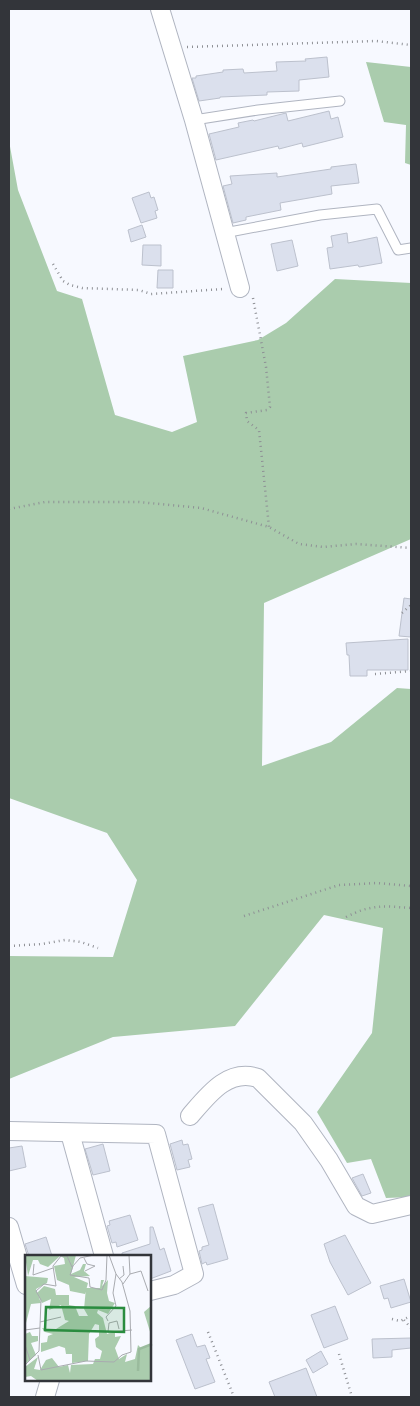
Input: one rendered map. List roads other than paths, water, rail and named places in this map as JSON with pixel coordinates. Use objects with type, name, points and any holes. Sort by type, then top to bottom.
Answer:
[{"type":"street","points":[[160,9],[194,120],[240,288]]},
{"type":"street","points":[[190,1116],[212,1091],[228,1078],[248,1075],[258,1078],[303,1123],[329,1160],[356,1206],[372,1214],[411,1206]]},
{"type":"street","points":[[9,1131],[156,1134],[194,1274],[174,1285],[151,1291]]},
{"type":"street","points":[[70,1133],[104,1255]]},
{"type":"street","points":[[9,1227],[25,1282]]},
{"type":"street","points":[[46,1397],[50,1381]]},
{"type":"lane","points":[[194,120],[340,100]]},
{"type":"lane","points":[[224,233],[320,215],[377,209],[398,250],[411,248]]}]
